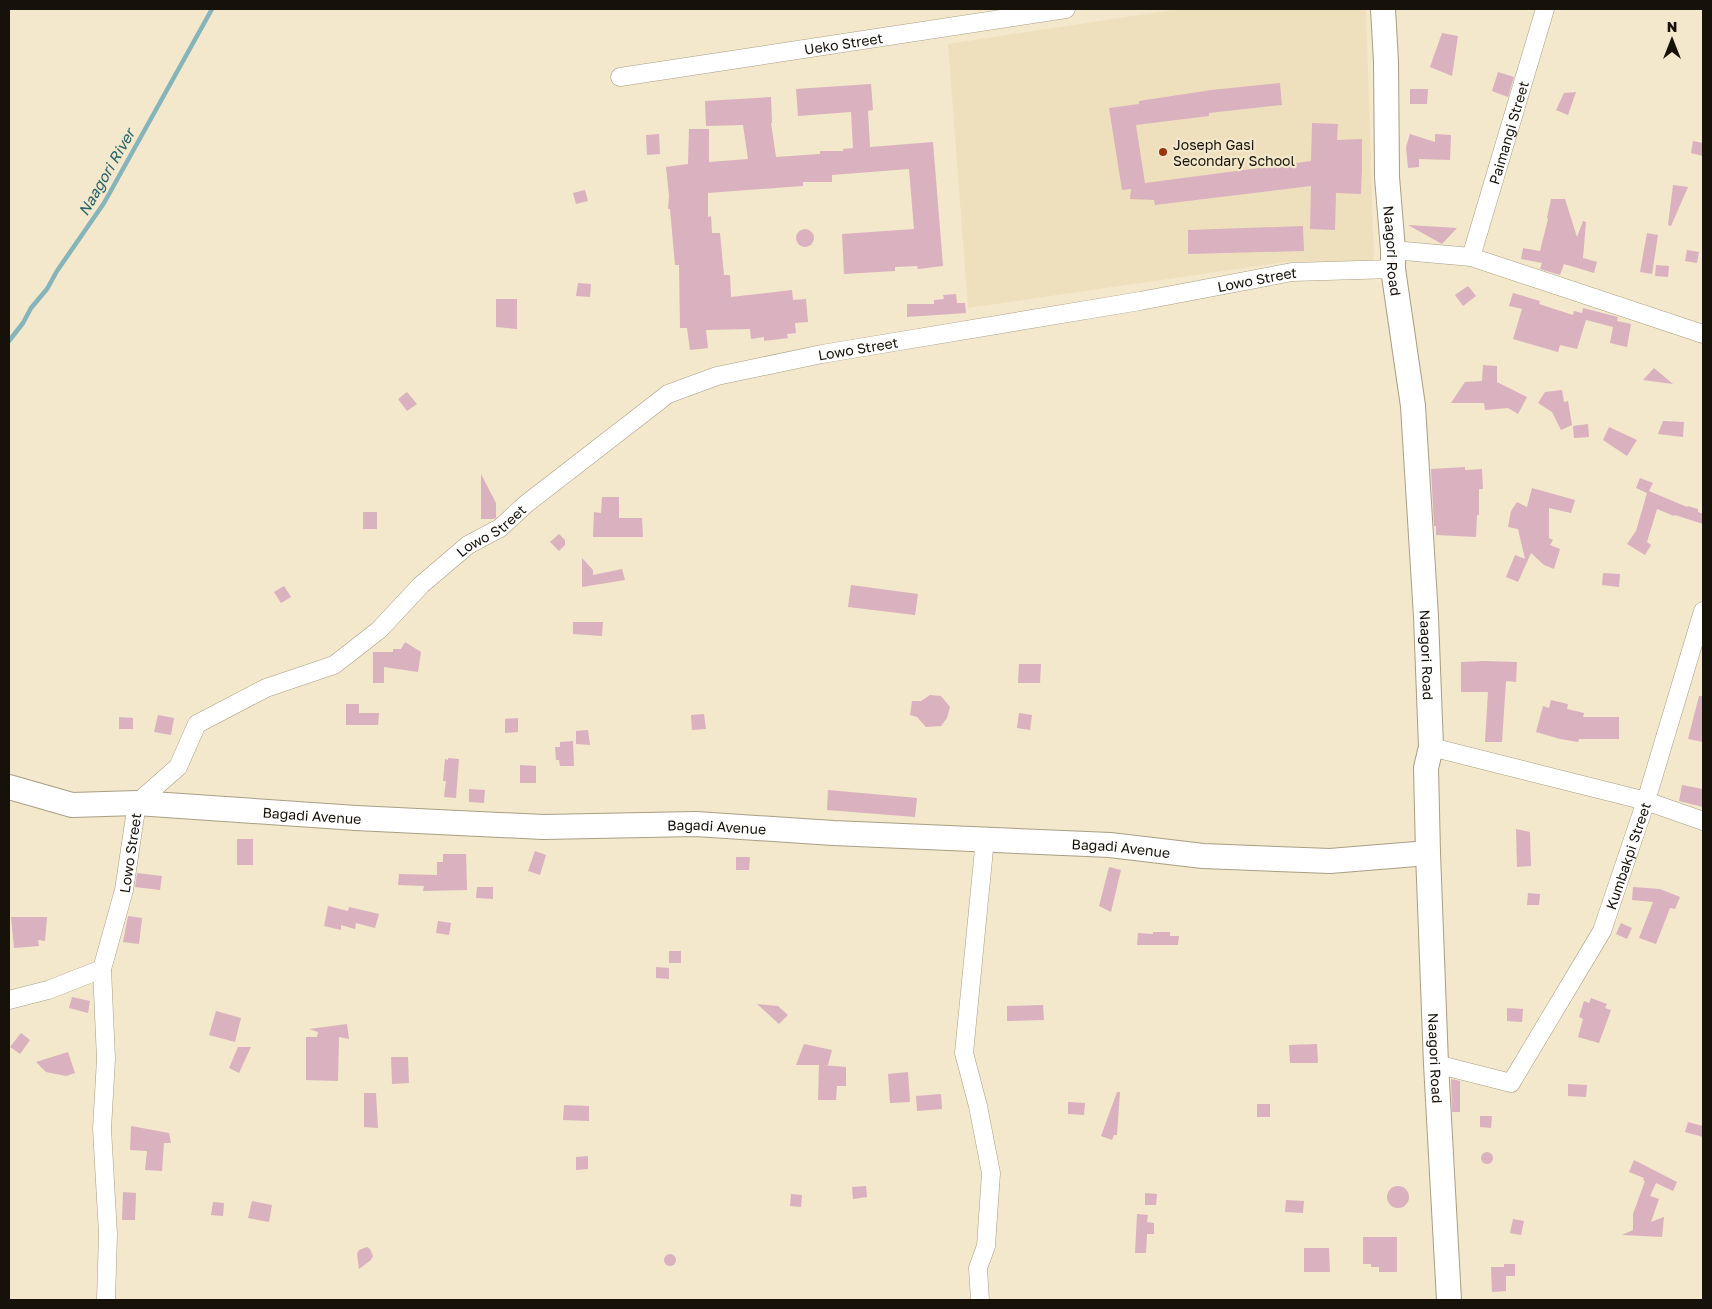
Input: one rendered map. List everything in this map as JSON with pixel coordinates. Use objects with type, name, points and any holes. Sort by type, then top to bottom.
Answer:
[{"type":"street","name":"Ueko Street","points":[[620,78],[1066,9]]},
{"type":"street","name":"Naagori Road","points":[[1383,9],[1388,177],[1393,260],[1413,406],[1426,616],[1431,747],[1426,768],[1428,853],[1436,1064],[1449,1300]]},
{"type":"street","name":"Paimangi Street","points":[[1471,257],[1545,9]]},
{"type":"street","name":"Lowo Street","points":[[106,1300],[108,1234],[102,1129],[106,1059],[102,970],[124,890],[137,803],[178,767],[196,724],[266,688],[334,665],[379,630],[421,585],[468,545],[500,528],[526,504],[668,394],[717,376],[822,354],[1140,301],[1292,272],[1393,260],[1471,257],[1703,334]]},
{"type":"street","name":"Kumbakpi Street","points":[[1436,1064],[1511,1084],[1602,932],[1646,801],[1703,611]]},
{"type":"street","points":[[1431,747],[1646,801],[1703,821]]},
{"type":"street","name":"Bagadi Avenue","points":[[9,787],[72,805],[137,803],[356,818],[543,828],[696,824],[833,833],[1110,844],[1203,856],[1330,861],[1428,853]]},
{"type":"street","points":[[980,1300],[978,1268],[986,1246],[991,1173],[978,1106],[964,1053],[985,839]]},
{"type":"street","points":[[9,1000],[48,990],[102,970]]},
{"type":"shaded area","name":"Joseph Gasi Secondary School","points":[[1178,9],[1366,9],[1374,261],[1285,262],[968,308],[948,44]]},
{"type":"building","points":[[1442,33],[1458,36],[1452,76],[1430,67]]},
{"type":"building","points":[[1498,72],[1514,77],[1508,97],[1492,91]]},
{"type":"building","points":[[1280,83],[1282,105],[1209,113],[1209,116],[1136,125],[1145,183],[1311,161],[1312,123],[1338,124],[1337,140],[1362,139],[1362,168],[1361,194],[1336,193],[1335,230],[1310,229],[1311,186],[1155,205],[1154,200],[1130,199],[1131,189],[1122,190],[1109,108],[1139,104],[1139,101],[1211,90]]},
{"type":"building","points":[[871,84],[873,110],[868,111],[870,147],[933,142],[943,266],[918,269],[917,266],[895,267],[895,271],[844,274],[842,234],[914,229],[909,169],[832,175],[832,182],[803,182],[803,186],[708,193],[708,217],[711,216],[712,233],[720,233],[724,275],[730,275],[731,297],[792,290],[793,300],[806,299],[808,322],[795,323],[796,333],[787,334],[788,338],[764,341],[764,337],[751,339],[750,329],[706,330],[708,348],[690,350],[687,328],[680,328],[679,265],[675,265],[670,209],[668,209],[669,196],[666,167],[688,164],[689,129],[709,129],[709,162],[748,159],[743,125],[706,126],[705,101],[771,97],[771,123],[776,157],[820,154],[820,151],[843,151],[843,149],[853,148],[851,112],[798,116],[796,89]]},
{"type":"building","points":[[1410,89],[1428,89],[1427,104],[1410,104]]},
{"type":"building","points":[[1576,92],[1568,115],[1556,110],[1564,93]]},
{"type":"building","points":[[659,134],[660,154],[647,155],[646,135]]},
{"type":"building","points":[[1410,134],[1435,142],[1435,134],[1451,135],[1450,160],[1419,159],[1419,167],[1408,168],[1406,147]]},
{"type":"building","points":[[1693,141],[1703,143],[1703,156],[1691,153]]},
{"type":"building","points":[[1673,185],[1688,187],[1671,226],[1668,225]]},
{"type":"building","points":[[585,190],[588,201],[576,204],[573,193]]},
{"type":"building","points":[[1551,199],[1565,199],[1577,237],[1583,221],[1586,222],[1583,258],[1597,262],[1594,273],[1564,264],[1560,275],[1540,269],[1542,263],[1521,259],[1523,248],[1540,251]]},
{"type":"building","points":[[1408,225],[1457,228],[1442,244]]},
{"type":"building","points":[[1303,226],[1304,251],[1188,254],[1188,230]]},
{"type":"building","points":[[805,229],[813,234],[814,238],[809,246],[805,247],[797,242],[796,238],[801,230]]},
{"type":"building","points":[[1647,233],[1658,235],[1652,274],[1640,272]]},
{"type":"building","points":[[1687,250],[1699,252],[1697,263],[1685,261]]},
{"type":"building","points":[[1656,265],[1669,266],[1668,277],[1655,276]]},
{"type":"building","points":[[578,283],[591,284],[590,297],[576,296]]},
{"type":"building","points":[[1468,286],[1476,296],[1463,306],[1455,295]]},
{"type":"building","points":[[1513,293],[1540,301],[1539,304],[1573,315],[1574,311],[1582,313],[1583,308],[1618,317],[1617,321],[1631,324],[1627,347],[1610,343],[1613,327],[1586,320],[1577,349],[1560,345],[1558,352],[1513,339],[1522,309],[1509,306]]},
{"type":"building","points":[[956,294],[957,303],[965,303],[966,313],[907,317],[907,304],[934,304],[934,300],[944,299],[943,295]]},
{"type":"building","points":[[496,299],[517,299],[517,329],[496,327]]},
{"type":"building","points":[[1483,365],[1497,366],[1497,382],[1527,397],[1518,414],[1508,408],[1485,410],[1484,403],[1451,403],[1465,382],[1482,381]]},
{"type":"building","points":[[1654,368],[1673,384],[1643,380]]},
{"type":"building","points":[[1562,390],[1564,402],[1568,401],[1572,425],[1561,430],[1552,412],[1538,403],[1545,392]]},
{"type":"building","points":[[407,392],[417,404],[407,411],[398,399]]},
{"type":"building","points":[[1663,421],[1684,422],[1683,437],[1658,434]]},
{"type":"building","points":[[1588,424],[1589,437],[1574,438],[1573,426]]},
{"type":"building","points":[[1609,427],[1637,440],[1627,456],[1603,440]]},
{"type":"building","points":[[1465,467],[1465,470],[1482,469],[1483,489],[1479,489],[1479,515],[1477,515],[1476,537],[1436,535],[1431,469]]},
{"type":"building","points":[[481,474],[496,503],[496,518],[494,519],[481,519]]},
{"type":"building","points":[[1640,478],[1653,483],[1649,491],[1687,507],[1698,509],[1698,512],[1703,514],[1703,524],[1657,509],[1647,542],[1651,545],[1645,555],[1627,544],[1636,531],[1647,493],[1636,488]]},
{"type":"building","points":[[1532,488],[1575,500],[1571,513],[1549,508],[1549,538],[1553,540],[1550,545],[1560,549],[1554,569],[1544,565],[1531,553],[1518,582],[1506,577],[1515,555],[1525,559],[1518,529],[1508,527],[1511,511],[1517,502],[1527,507]]},
{"type":"building","points":[[602,497],[619,497],[619,518],[642,518],[643,537],[593,537],[594,512],[601,513]]},
{"type":"building","points":[[363,512],[377,512],[377,529],[363,529]]},
{"type":"building","points":[[559,534],[565,540],[565,545],[559,551],[550,542]]},
{"type":"building","points":[[582,558],[593,570],[593,575],[622,569],[625,580],[582,587]]},
{"type":"building","points":[[1603,573],[1620,574],[1619,587],[1602,585]]},
{"type":"building","points":[[851,585],[918,594],[915,615],[848,607]]},
{"type":"building","points":[[284,586],[291,597],[281,603],[274,592]]},
{"type":"building","points":[[573,622],[603,622],[602,636],[573,634]]},
{"type":"building","points":[[405,642],[421,652],[418,672],[384,667],[384,683],[373,683],[373,652],[393,652],[393,649],[401,649]]},
{"type":"building","points":[[1461,662],[1517,662],[1516,682],[1506,681],[1502,742],[1485,742],[1488,692],[1461,692]]},
{"type":"building","points":[[1019,664],[1041,664],[1040,683],[1018,683]]},
{"type":"building","points":[[930,695],[941,696],[950,707],[947,718],[941,726],[926,727],[917,717],[910,715],[912,701],[921,701]]},
{"type":"building","points":[[1699,696],[1703,696],[1703,742],[1688,739]]},
{"type":"building","points":[[1551,700],[1568,704],[1567,709],[1584,713],[1583,717],[1619,717],[1619,739],[1579,739],[1578,742],[1536,732],[1543,706],[1549,708]]},
{"type":"building","points":[[346,704],[359,704],[359,713],[379,713],[378,725],[346,725]]},
{"type":"building","points":[[1019,713],[1032,715],[1030,730],[1017,728]]},
{"type":"building","points":[[704,714],[706,729],[692,730],[691,715]]},
{"type":"building","points":[[158,715],[174,718],[171,735],[154,732]]},
{"type":"building","points":[[119,717],[133,718],[133,729],[119,729]]},
{"type":"building","points":[[518,718],[518,732],[505,733],[505,719]]},
{"type":"building","points":[[588,730],[590,745],[576,744],[576,731]]},
{"type":"building","points":[[573,741],[574,766],[560,766],[559,760],[556,760],[555,747],[560,747],[560,742]]},
{"type":"building","points":[[448,758],[459,759],[456,798],[444,797],[446,781],[443,781],[445,759],[448,760]]},
{"type":"building","points":[[520,765],[536,766],[536,783],[520,783]]},
{"type":"building","points":[[1682,785],[1703,789],[1703,807],[1679,801]]},
{"type":"building","points":[[469,789],[485,790],[484,803],[469,802]]},
{"type":"building","points":[[828,790],[917,798],[915,817],[827,810]]},
{"type":"building","points":[[1516,829],[1530,832],[1531,866],[1517,867]]},
{"type":"building","points":[[237,839],[253,839],[253,865],[237,865]]},
{"type":"building","points":[[535,851],[546,855],[540,875],[528,871]]},
{"type":"building","points":[[443,854],[466,854],[467,890],[423,891],[424,886],[398,885],[399,874],[437,875],[437,862],[443,862]]},
{"type":"building","points":[[736,857],[750,857],[749,870],[736,870]]},
{"type":"building","points":[[1109,867],[1121,870],[1111,912],[1099,906]]},
{"type":"building","points":[[137,873],[162,876],[160,890],[135,887]]},
{"type":"building","points":[[477,887],[493,887],[493,899],[476,898]]},
{"type":"building","points":[[1633,887],[1660,889],[1680,897],[1675,909],[1670,908],[1656,944],[1639,938],[1653,902],[1632,900]]},
{"type":"building","points":[[1528,893],[1540,894],[1539,905],[1527,905]]},
{"type":"building","points":[[328,906],[348,911],[349,907],[379,914],[375,928],[356,923],[355,929],[341,925],[341,930],[324,926]]},
{"type":"building","points":[[128,916],[142,918],[139,944],[123,942]]},
{"type":"building","points":[[11,917],[47,917],[45,941],[38,940],[39,946],[14,948]]},
{"type":"building","points":[[438,921],[451,923],[449,935],[436,933]]},
{"type":"building","points":[[1621,923],[1632,928],[1627,939],[1616,934]]},
{"type":"building","points":[[1153,932],[1170,932],[1170,936],[1179,936],[1178,945],[1137,945],[1138,933],[1153,934]]},
{"type":"building","points":[[669,951],[681,951],[681,963],[669,963]]},
{"type":"building","points":[[656,967],[669,968],[669,979],[656,978]]},
{"type":"building","points":[[72,997],[90,1001],[88,1013],[69,1008]]},
{"type":"building","points":[[1591,998],[1607,1004],[1605,1008],[1611,1010],[1599,1043],[1578,1037],[1583,1019],[1579,1017],[1584,1001],[1589,1003]]},
{"type":"building","points":[[757,1004],[778,1006],[788,1015],[779,1024]]},
{"type":"building","points":[[1043,1005],[1044,1020],[1007,1021],[1007,1006]]},
{"type":"building","points":[[1507,1008],[1523,1009],[1522,1022],[1507,1021]]},
{"type":"building","points":[[216,1011],[241,1018],[235,1042],[209,1035]]},
{"type":"building","points":[[347,1024],[349,1039],[339,1037],[338,1081],[306,1080],[306,1037],[317,1037],[318,1032],[309,1029]]},
{"type":"building","points":[[21,1033],[30,1040],[20,1054],[10,1047]]},
{"type":"building","points":[[804,1044],[832,1050],[828,1065],[823,1065],[846,1067],[846,1086],[837,1086],[836,1100],[818,1100],[819,1065],[796,1065]]},
{"type":"building","points":[[1317,1044],[1318,1063],[1290,1063],[1289,1045]]},
{"type":"building","points":[[238,1047],[251,1047],[239,1073],[229,1068]]},
{"type":"building","points":[[68,1052],[75,1073],[66,1076],[46,1072],[36,1062]]},
{"type":"building","points":[[391,1057],[408,1057],[409,1083],[392,1084]]},
{"type":"building","points":[[908,1072],[910,1102],[890,1103],[888,1074]]},
{"type":"building","points":[[1451,1079],[1460,1081],[1460,1112],[1452,1112]]},
{"type":"building","points":[[1568,1084],[1587,1085],[1586,1097],[1568,1096]]},
{"type":"building","points":[[1117,1092],[1120,1092],[1117,1135],[1114,1135],[1112,1140],[1101,1136]]},
{"type":"building","points":[[364,1093],[376,1093],[378,1128],[364,1127]]},
{"type":"building","points":[[941,1094],[942,1109],[917,1111],[916,1096]]},
{"type":"building","points":[[1068,1102],[1085,1103],[1084,1115],[1068,1114]]},
{"type":"building","points":[[1257,1104],[1270,1104],[1270,1117],[1257,1117]]},
{"type":"building","points":[[564,1105],[589,1106],[589,1121],[563,1120]]},
{"type":"building","points":[[1480,1116],[1492,1116],[1491,1128],[1480,1127]]},
{"type":"building","points":[[1688,1122],[1703,1126],[1703,1137],[1685,1132]]},
{"type":"building","points":[[131,1126],[169,1133],[171,1143],[164,1143],[162,1171],[145,1170],[147,1151],[130,1150]]},
{"type":"building","points":[[1489,1152],[1492,1153],[1492,1163],[1485,1164],[1482,1163],[1481,1156],[1482,1153]]},
{"type":"building","points":[[588,1156],[588,1169],[576,1170],[576,1157]]},
{"type":"building","points":[[1634,1160],[1677,1182],[1673,1191],[1656,1183],[1650,1196],[1659,1199],[1651,1222],[1664,1217],[1662,1237],[1622,1235],[1633,1230],[1633,1214],[1645,1181],[1643,1180],[1644,1178],[1629,1172]]},
{"type":"building","points":[[866,1186],[867,1197],[853,1199],[852,1187]]},
{"type":"building","points":[[1398,1186],[1406,1189],[1409,1197],[1406,1205],[1398,1208],[1390,1205],[1387,1197],[1390,1189]]},
{"type":"building","points":[[123,1192],[136,1193],[135,1220],[122,1220]]},
{"type":"building","points":[[1145,1193],[1157,1194],[1156,1205],[1145,1205]]},
{"type":"building","points":[[791,1194],[802,1195],[801,1207],[790,1206]]},
{"type":"building","points":[[1286,1200],[1304,1201],[1303,1213],[1285,1212]]},
{"type":"building","points":[[252,1201],[272,1205],[269,1222],[248,1218]]},
{"type":"building","points":[[213,1202],[224,1203],[223,1216],[211,1215]]},
{"type":"building","points":[[1137,1214],[1148,1215],[1147,1222],[1154,1223],[1154,1234],[1147,1234],[1146,1253],[1135,1253]]},
{"type":"building","points":[[1513,1219],[1524,1221],[1521,1235],[1510,1233]]},
{"type":"building","points":[[1363,1237],[1397,1237],[1397,1272],[1379,1272],[1379,1267],[1363,1264]]},
{"type":"building","points":[[367,1247],[373,1256],[371,1260],[359,1269],[357,1254],[359,1250]]},
{"type":"building","points":[[1304,1248],[1329,1248],[1330,1272],[1304,1272]]},
{"type":"building","points":[[670,1254],[676,1260],[670,1266],[664,1260]]},
{"type":"building","points":[[1504,1264],[1515,1264],[1515,1276],[1506,1276],[1506,1291],[1492,1292],[1491,1267],[1504,1267]]},
{"type":"waterway","name":"Naagori River","points":[[9,341],[23,323],[31,308],[47,289],[57,271],[104,203],[212,9]]},
{"type":"place","name":"Joseph Gasi Secondary School","points":[[1163,152]]}]
